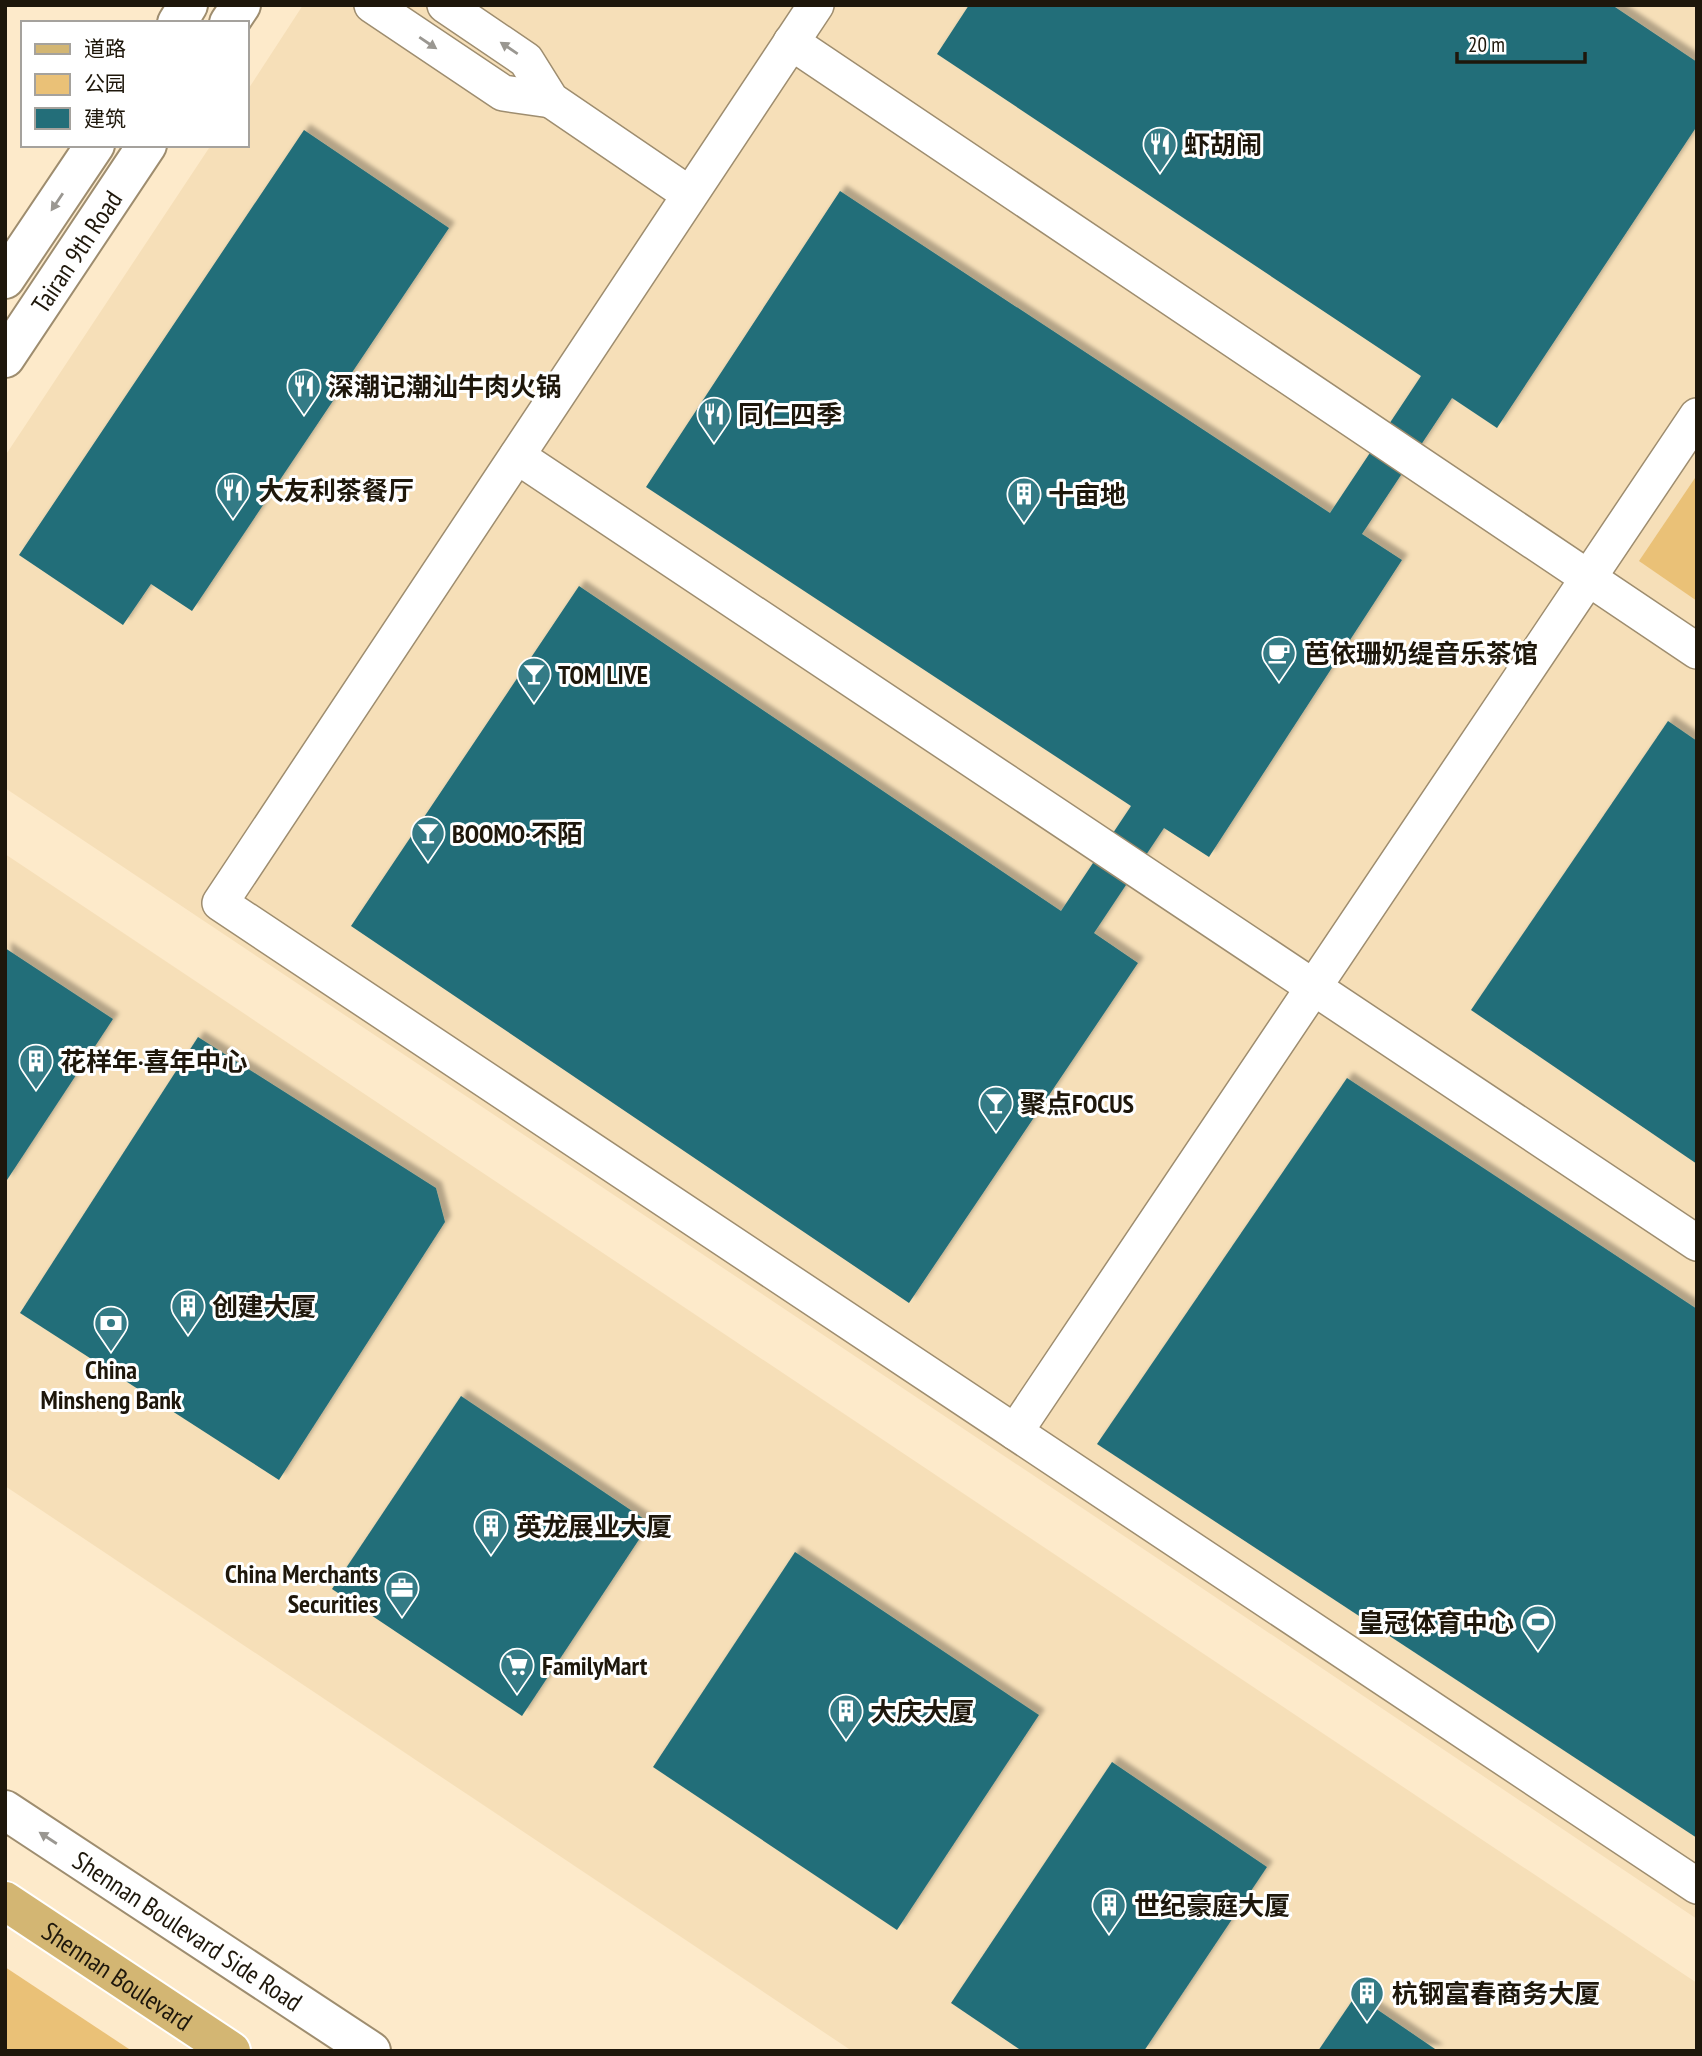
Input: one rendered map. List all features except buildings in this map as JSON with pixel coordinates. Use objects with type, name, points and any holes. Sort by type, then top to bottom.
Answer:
[{"type":"main road","name":"Shennan Boulevard","points":[[5,1900],[231,2051]]},
{"type":"street","points":[[178,21],[188,5]]},
{"type":"street","points":[[230,21],[240,5]]},
{"type":"street","points":[[372,5],[503,93],[551,100]]},
{"type":"street","points":[[444,5],[526,60],[551,100],[690,194]]},
{"type":"street","points":[[816,5],[220,903],[1697,1886]]},
{"type":"street","points":[[791,42],[1697,651]]},
{"type":"street","name":"Tairan 9th Road","points":[[5,279],[94,147]]},
{"type":"street","name":"Tairan 9th Road","points":[[5,358],[146,147]]},
{"type":"street","points":[[1015,1432],[1697,416]]},
{"type":"street","points":[[517,456],[1697,1243]]},
{"type":"street","name":"Shennan Boulevard Side Road","points":[[5,1810],[371,2051]]},
{"type":"shaded area","points":[[303,5],[1697,5],[1697,1919],[5,788],[5,456],[210,147],[248,147],[248,89]]},
{"type":"shaded area","points":[[5,854],[1697,1983],[1697,2051],[852,2051],[5,1486]]},
{"type":"green space","points":[[1697,475],[1697,601],[1639,561]]},
{"type":"green space","points":[[5,1967],[132,2051],[5,2051]]},
{"type":"place","name":"虾胡闹","points":[[1160,174]]},
{"type":"place","name":"深潮记潮汕牛肉火锅","points":[[304,416]]},
{"type":"place","name":"同仁四季","points":[[714,444]]},
{"type":"place","name":"大友利茶餐厅","points":[[233,520]]},
{"type":"place","name":"十亩地","points":[[1024,524]]},
{"type":"place","name":"芭依珊奶缇音乐茶馆","points":[[1279,683]]},
{"type":"place","name":"TOM LIVE","points":[[534,704]]},
{"type":"place","name":"BOOMO·不陌","points":[[428,863]]},
{"type":"place","name":"花样年·喜年中心","points":[[36,1091]]},
{"type":"place","name":"聚点FOCUS","points":[[996,1133]]},
{"type":"place","name":"创建大厦","points":[[188,1336]]},
{"type":"place","name":"China Minsheng Bank","points":[[111,1353]]},
{"type":"place","name":"英龙展业大厦","points":[[491,1556]]},
{"type":"place","name":"China Merchants Securities","points":[[402,1618]]},
{"type":"place","name":"皇冠体育中心","points":[[1538,1652]]},
{"type":"place","name":"FamilyMart","points":[[517,1695]]},
{"type":"place","name":"大庆大厦","points":[[846,1741]]},
{"type":"place","name":"世纪豪庭大厦","points":[[1109,1935]]},
{"type":"place","name":"杭钢富春商务大厦","points":[[1367,2023]]}]
